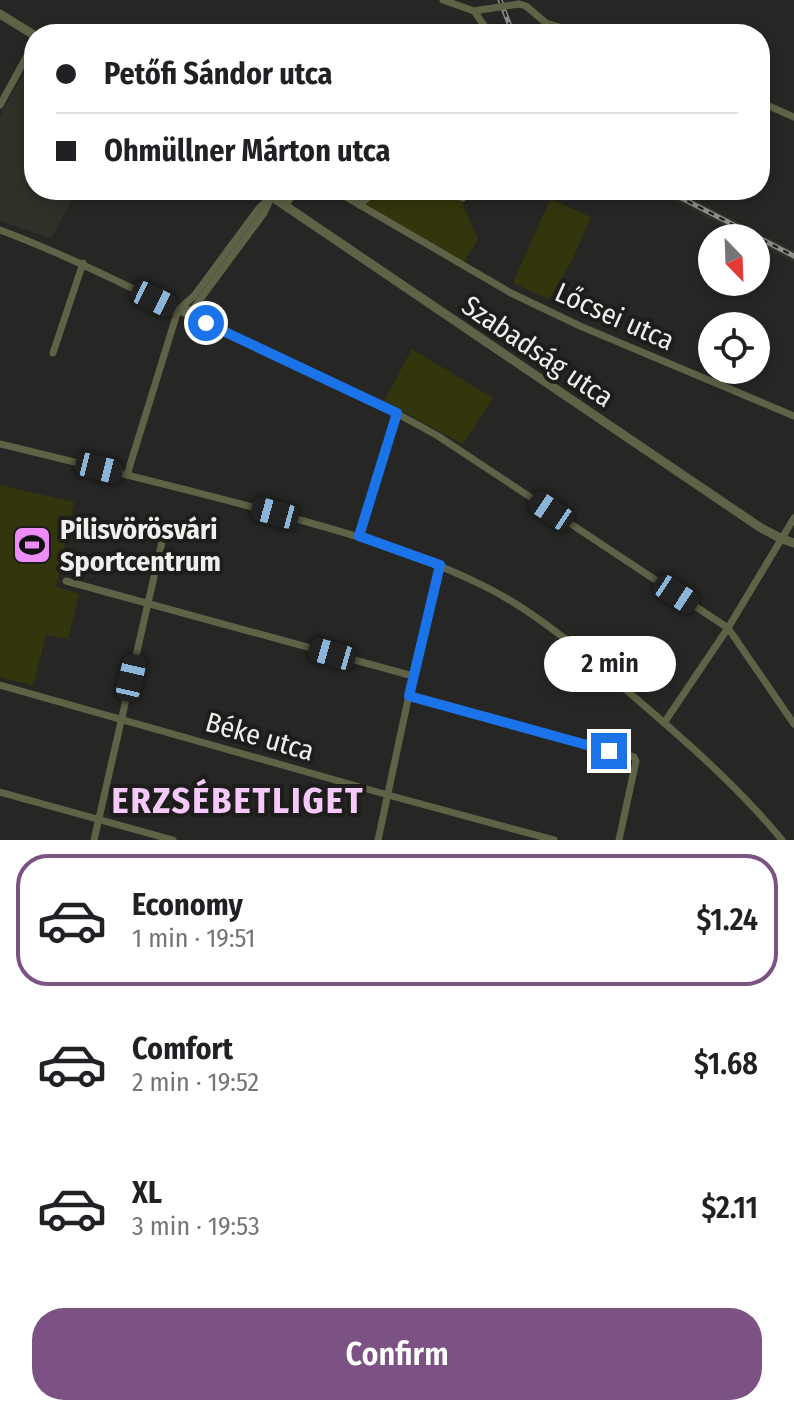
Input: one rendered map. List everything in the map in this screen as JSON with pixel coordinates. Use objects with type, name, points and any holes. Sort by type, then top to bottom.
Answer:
[{"type":"street","points":[[443,0],[477,10],[519,4],[549,24]]},
{"type":"street","points":[[477,10],[485,24]]},
{"type":"street","points":[[0,14],[24,29]]},
{"type":"street","points":[[0,105],[24,61]]},
{"type":"street","points":[[770,106],[794,117]]},
{"type":"street","points":[[178,310],[193,309],[264,213],[270,200]]},
{"type":"street","name":"Szabadság utca","points":[[276,200],[761,528],[794,543]]},
{"type":"street","points":[[285,206],[289,200]]},
{"type":"street","points":[[351,200],[359,205],[365,200]]},
{"type":"street","name":"Lőcsei utca","points":[[359,205],[511,293],[580,326],[794,416]]},
{"type":"street","points":[[0,230],[83,263],[397,413],[438,436],[728,628],[794,724]]},
{"type":"street","points":[[53,353],[83,263]]},
{"type":"street","points":[[127,475],[178,310]]},
{"type":"street","points":[[359,536],[397,413]]},
{"type":"street","points":[[0,444],[359,536],[440,565],[491,590],[574,645],[757,810],[782,840]]},
{"type":"street","points":[[664,723],[728,628],[794,518]]},
{"type":"street","points":[[94,840],[164,533]]},
{"type":"street","points":[[378,840],[440,565]]},
{"type":"street","points":[[66,581],[413,676]]},
{"type":"street","name":"Béke utca","points":[[0,685],[554,840]]},
{"type":"street","points":[[409,696],[634,757],[636,761],[619,840]]},
{"type":"street","points":[[0,792],[173,840]]},
{"type":"shaded area","points":[[24,72],[24,200],[72,200],[51,238],[0,221],[0,116]]},
{"type":"shaded area","points":[[674,200],[695,200],[742,224],[721,224]]},
{"type":"shaded area","points":[[770,239],[794,251],[794,262],[770,249]]},
{"type":"green space","points":[[371,200],[459,200],[478,239],[464,262],[365,205]]},
{"type":"green space","points":[[553,200],[591,217],[573,258],[549,299],[513,283],[549,202]]},
{"type":"green space","points":[[412,349],[493,398],[463,444],[384,401]]},
{"type":"green space","name":"Pilisvörösvári Sportcentrum","points":[[0,485],[74,502],[56,587],[79,594],[68,639],[46,635],[33,686],[0,677]]},
{"type":"railway","points":[[500,0],[509,24]]},
{"type":"railway","points":[[685,200],[794,256]]},
{"type":"place","name":"Pilisvörösvári Sportcentrum","points":[[32,545]]},
{"type":"district","name":"ERZSÉBETLIGET","points":[[238,800]]},
{"type":"route","points":[[206,323],[397,413],[359,536],[440,565],[409,696],[609,751]]}]
